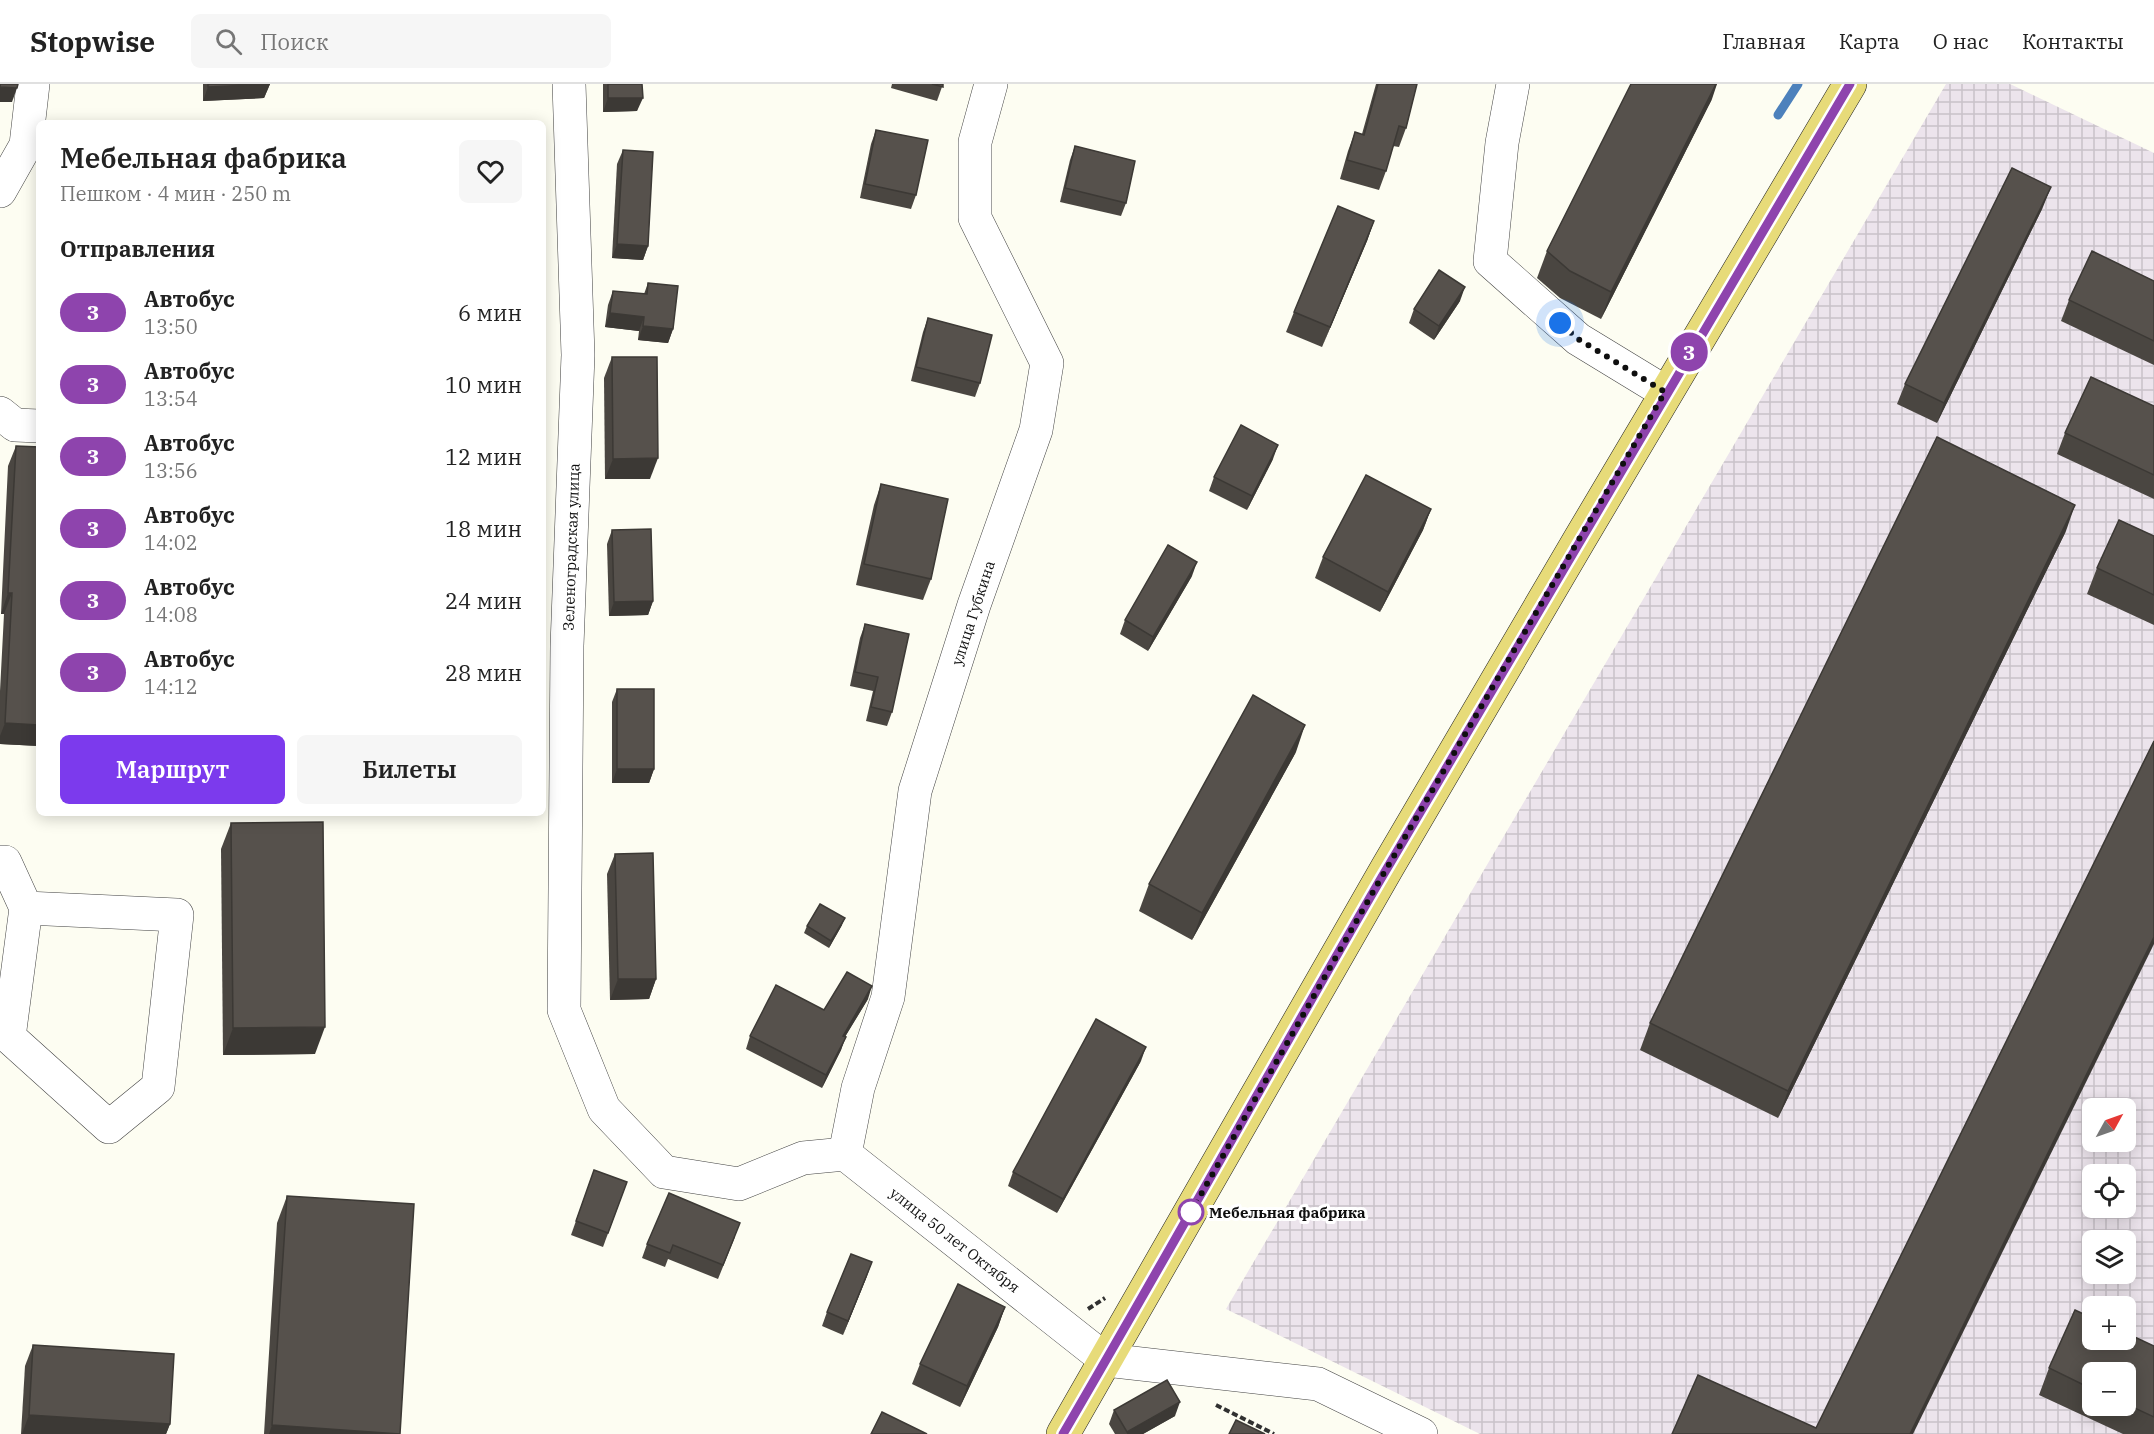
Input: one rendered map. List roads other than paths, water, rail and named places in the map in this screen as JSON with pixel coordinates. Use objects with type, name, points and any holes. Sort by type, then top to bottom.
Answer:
[{"type":"main road","points":[[1063,1434],[1377,885],[1665,392],[1850,84]]},
{"type":"street","points":[[0,191],[26,145],[33,84]]},
{"type":"street","name":"Зеленоградская улица","points":[[569,84],[578,355],[567,646],[564,1010],[604,1109],[664,1172],[739,1184],[803,1158],[845,1154]]},
{"type":"street","name":"улица Губкина","points":[[845,1154],[858,1088],[888,997],[915,791],[975,605],[1036,430],[1047,363],[975,218],[975,142],[991,84]]},
{"type":"street","points":[[1513,84],[1502,142],[1490,261],[1578,339],[1665,392]]},
{"type":"street","points":[[0,413],[15,425],[36,426]]},
{"type":"street","points":[[0,862],[4,862],[26,908],[9,1037],[109,1127],[158,1087],[177,915],[26,908]]},
{"type":"street","name":"улица 50 лет Октября","points":[[845,1154],[1106,1360]]},
{"type":"street","points":[[1106,1360],[1318,1384],[1421,1434]]},
{"type":"waterway","points":[[1778,115],[1798,84]]},
{"type":"place","name":"Мебельная фабрика","points":[[1191,1212]]}]
